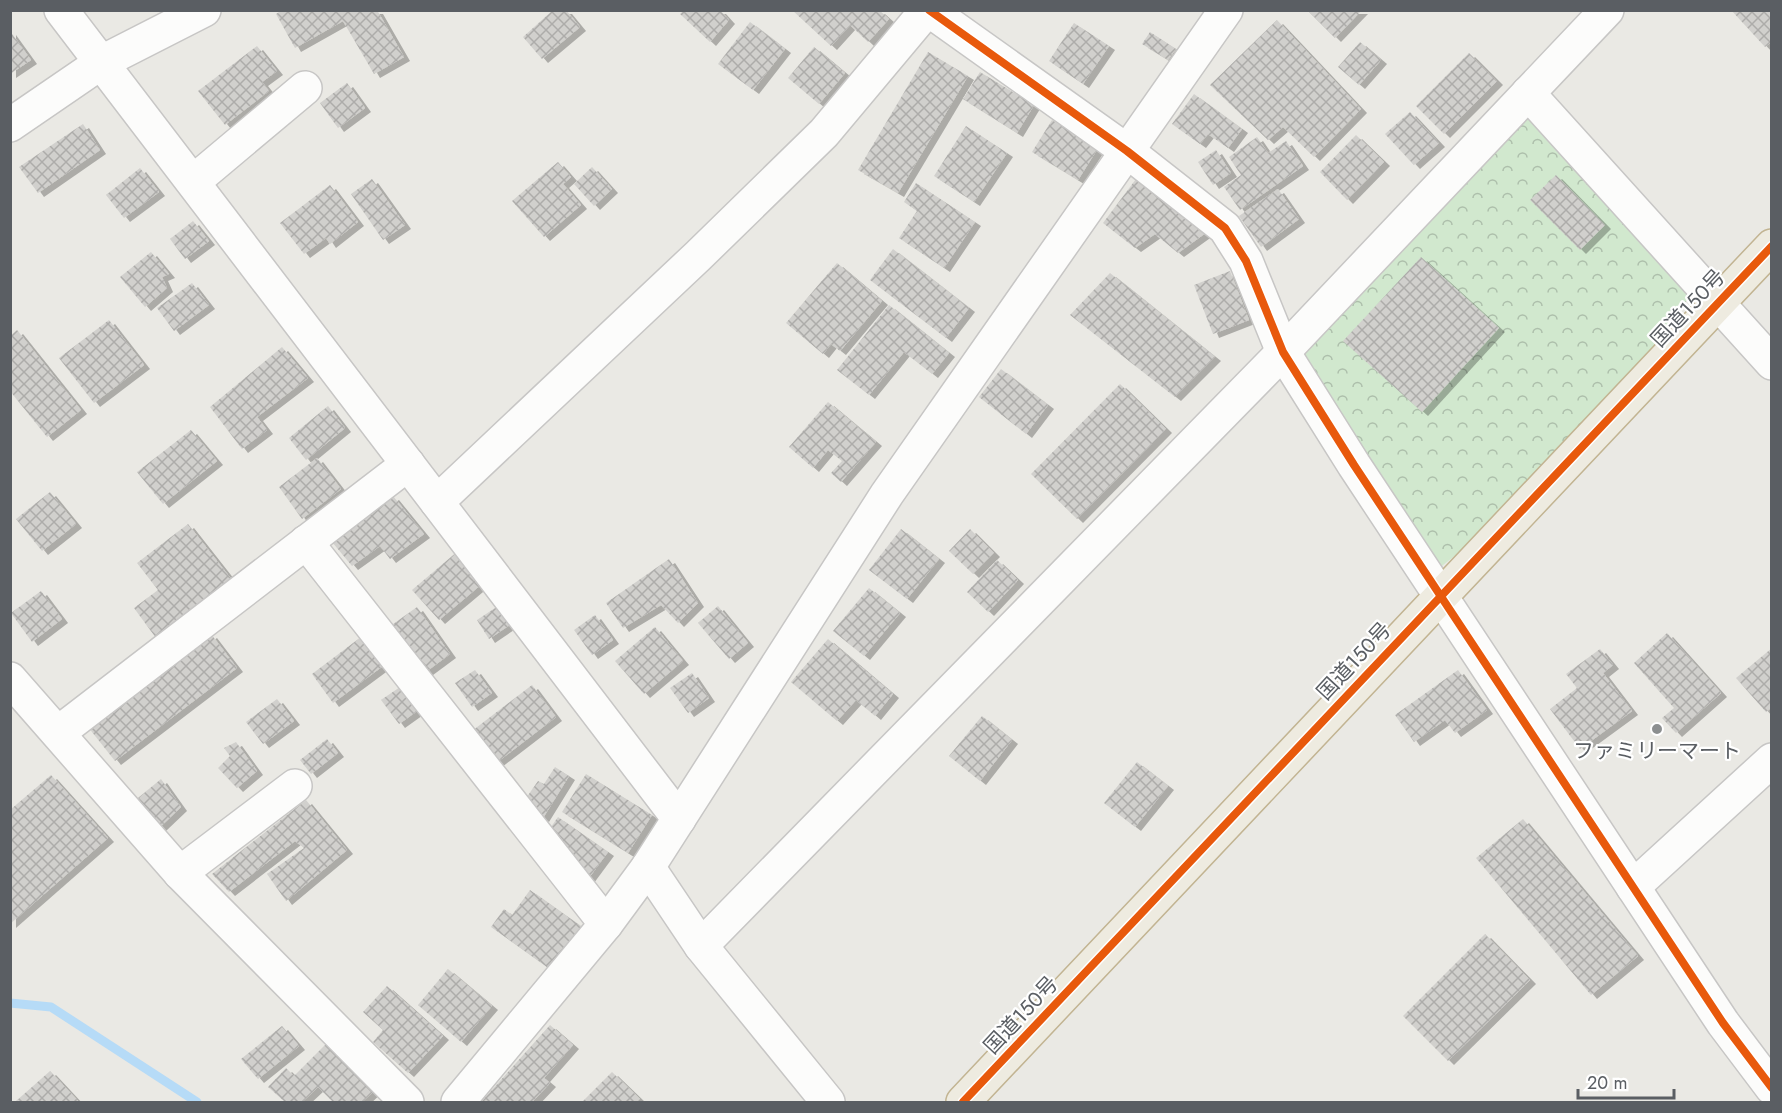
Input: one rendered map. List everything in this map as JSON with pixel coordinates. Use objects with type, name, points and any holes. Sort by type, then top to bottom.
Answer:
[{"type":"highway","name":"国道150号","points":[[963,1102],[1772,246]]},
{"type":"street","points":[[61,10],[679,819]]},
{"type":"street","points":[[10,124],[102,62],[204,10]]},
{"type":"street","points":[[437,502],[699,256],[824,133],[928,10],[1127,151],[1225,228],[1246,261],[1283,352],[1439,596],[1723,1023],[1772,1088]]},
{"type":"street","points":[[458,1102],[606,924],[648,867],[887,494],[1226,10]]},
{"type":"street","points":[[701,946],[1283,352],[1607,10]]},
{"type":"street","points":[[193,182],[306,88]]},
{"type":"street","points":[[1528,93],[1772,363]]},
{"type":"street","points":[[58,734],[408,464]]},
{"type":"street","points":[[306,542],[606,924]]},
{"type":"street","points":[[10,679],[180,873],[407,1102]]},
{"type":"street","points":[[1633,887],[1772,760]]},
{"type":"street","points":[[180,873],[295,786]]},
{"type":"street","points":[[648,867],[701,946],[828,1102]]},
{"type":"green space","points":[[1534,100],[1686,262],[1687,300],[1648,359],[1462,550],[1433,573],[1294,351]]},
{"type":"building","points":[[282,10],[377,10],[404,57],[374,74],[343,21],[295,48],[276,14]]},
{"type":"building","points":[[553,10],[566,10],[580,27],[542,59],[523,37]]},
{"type":"building","points":[[684,10],[720,10],[729,20],[710,42],[680,14]]},
{"type":"building","points":[[792,10],[879,10],[889,19],[868,42],[850,25],[831,46]]},
{"type":"building","points":[[1307,10],[1362,10],[1335,38]]},
{"type":"building","points":[[1731,10],[1772,10],[1772,41],[1765,47]]},
{"type":"building","points":[[1277,20],[1361,109],[1314,157],[1283,127],[1268,140],[1210,85]]},
{"type":"building","points":[[750,22],[785,49],[753,90],[718,64]]},
{"type":"building","points":[[1074,23],[1109,46],[1083,84],[1049,61]]},
{"type":"building","points":[[10,31],[31,60],[10,74]]},
{"type":"building","points":[[1150,32],[1176,49],[1168,60],[1142,44]]},
{"type":"building","points":[[1360,42],[1381,60],[1359,85],[1338,67]]},
{"type":"building","points":[[257,46],[277,71],[262,82],[269,91],[225,125],[198,91]]},
{"type":"building","points":[[814,47],[845,73],[819,104],[788,78]]},
{"type":"building","points":[[928,52],[968,76],[898,193],[858,170]]},
{"type":"building","points":[[1469,53],[1497,81],[1444,134],[1416,106]]},
{"type":"building","points":[[980,72],[1034,105],[1017,133],[963,99]]},
{"type":"building","points":[[347,83],[365,108],[338,128],[320,103]]},
{"type":"building","points":[[1194,94],[1242,129],[1228,148],[1208,134],[1200,144],[1172,124]]},
{"type":"building","points":[[1410,112],[1439,143],[1414,165],[1385,134]]},
{"type":"building","points":[[1052,120],[1098,148],[1078,180],[1032,152]]},
{"type":"building","points":[[83,124],[100,150],[38,193],[19,167]]},
{"type":"building","points":[[966,126],[1007,153],[974,202],[934,176]]},
{"type":"building","points":[[1356,135],[1384,162],[1347,200],[1320,172]]},
{"type":"building","points":[[1257,137],[1268,153],[1286,141],[1303,166],[1240,210],[1224,187],[1241,175],[1229,157]]},
{"type":"building","points":[[1216,150],[1231,173],[1213,185],[1198,162]]},
{"type":"building","points":[[558,162],[571,177],[563,184],[581,205],[544,237],[512,201]]},
{"type":"building","points":[[592,167],[612,189],[594,206],[574,184]]},
{"type":"building","points":[[140,168],[159,192],[124,218],[106,195]]},
{"type":"building","points":[[1556,175],[1605,225],[1580,250],[1530,200]]},
{"type":"building","points":[[372,179],[405,225],[383,240],[351,194]]},
{"type":"building","points":[[1136,179],[1207,232],[1178,253],[1155,234],[1135,248],[1103,223]]},
{"type":"building","points":[[916,183],[975,222],[944,268],[899,238],[917,211],[904,202]]},
{"type":"building","points":[[330,185],[358,222],[330,244],[326,238],[304,254],[280,223]]},
{"type":"building","points":[[1278,189],[1299,219],[1261,247],[1239,216]]},
{"type":"building","points":[[193,221],[209,241],[185,259],[170,239]]},
{"type":"building","points":[[893,249],[969,308],[946,338],[870,280]]},
{"type":"building","points":[[151,252],[169,274],[162,277],[167,288],[145,307],[120,277]]},
{"type":"building","points":[[1421,257],[1499,328],[1422,412],[1343,341]]},
{"type":"building","points":[[837,263],[882,301],[840,351],[831,344],[823,354],[786,323]]},
{"type":"building","points":[[1230,271],[1249,320],[1213,334],[1194,285]]},
{"type":"building","points":[[1110,273],[1215,357],[1175,397],[1070,315]]},
{"type":"building","points":[[192,283],[209,305],[174,331],[157,308]]},
{"type":"building","points":[[889,305],[949,353],[932,374],[904,352],[869,395],[837,370]]},
{"type":"building","points":[[109,320],[144,365],[94,403],[59,358]]},
{"type":"building","points":[[17,330],[81,410],[47,437],[10,391],[10,336]]},
{"type":"building","points":[[282,347],[308,378],[257,417],[267,430],[242,449],[210,407]]},
{"type":"building","points":[[1001,369],[1048,405],[1026,434],[979,397]]},
{"type":"building","points":[[1120,384],[1166,429],[1077,519],[1031,474]]},
{"type":"building","points":[[828,402],[876,442],[841,482],[831,473],[842,461],[828,450],[813,468],[789,447]]},
{"type":"building","points":[[328,406],[345,428],[306,460],[289,438]]},
{"type":"building","points":[[191,430],[217,461],[163,504],[137,472]]},
{"type":"building","points":[[317,458],[341,489],[302,519],[279,487]]},
{"type":"building","points":[[50,492],[76,524],[42,551],[16,519]]},
{"type":"building","points":[[393,496],[424,534],[390,559],[380,546],[352,566],[327,536]]},
{"type":"building","points":[[188,524],[232,580],[156,638],[134,608],[158,590],[137,563]]},
{"type":"building","points":[[901,529],[939,559],[907,599],[869,570]]},
{"type":"building","points":[[970,529],[994,553],[973,574],[949,551]]},
{"type":"building","points":[[458,551],[483,583],[439,620],[412,590]]},
{"type":"building","points":[[669,559],[698,603],[678,623],[661,605],[623,628],[606,603]]},
{"type":"building","points":[[997,560],[1018,580],[988,612],[967,592]]},
{"type":"building","points":[[869,588],[900,613],[864,656],[833,631]]},
{"type":"building","points":[[41,591],[62,619],[32,642],[11,613]]},
{"type":"building","points":[[498,606],[511,624],[489,639],[477,620]]},
{"type":"building","points":[[718,606],[748,643],[729,659],[698,623]]},
{"type":"building","points":[[417,607],[450,654],[423,674],[389,627]]},
{"type":"building","points":[[595,615],[613,640],[592,655],[574,630]]},
{"type":"building","points":[[655,627],[683,661],[644,694],[615,661]]},
{"type":"building","points":[[1667,633],[1721,693],[1676,733],[1662,718],[1674,708],[1634,663]]},
{"type":"building","points":[[211,634],[237,668],[115,761],[88,727]]},
{"type":"building","points":[[365,634],[387,663],[333,703],[312,674]]},
{"type":"building","points":[[828,639],[893,694],[875,716],[856,700],[837,721],[791,682]]},
{"type":"building","points":[[1772,648],[1772,707],[1766,712],[1736,678]]},
{"type":"building","points":[[1600,649],[1613,665],[1603,673],[1632,711],[1580,749],[1550,709],[1577,688],[1566,674]]},
{"type":"building","points":[[475,670],[492,693],[472,707],[455,683]]},
{"type":"building","points":[[1458,670],[1487,710],[1455,733],[1445,720],[1414,742],[1395,715]]},
{"type":"building","points":[[692,673],[709,698],[688,713],[670,688]]},
{"type":"building","points":[[403,685],[420,709],[399,724],[381,700]]},
{"type":"building","points":[[532,685],[556,717],[496,763],[472,731]]},
{"type":"building","points":[[277,699],[294,721],[263,744],[246,722]]},
{"type":"building","points":[[982,716],[1012,740],[980,781],[949,756]]},
{"type":"building","points":[[327,739],[338,753],[311,774],[300,760]]},
{"type":"building","points":[[236,742],[257,771],[237,788],[218,768],[230,756],[224,748]]},
{"type":"building","points":[[1137,762],[1168,786],[1135,827],[1104,803]]},
{"type":"building","points":[[555,767],[569,776],[543,818],[522,804],[538,781],[544,784]]},
{"type":"building","points":[[586,774],[652,815],[628,853],[562,812]]},
{"type":"building","points":[[51,775],[108,838],[10,924],[10,810]]},
{"type":"building","points":[[161,779],[181,807],[160,827],[138,798]]},
{"type":"building","points":[[306,800],[347,850],[286,901],[267,874],[304,848],[295,841],[229,892],[212,874]]},
{"type":"building","points":[[558,817],[608,852],[588,879],[544,837]]},
{"type":"building","points":[[1523,819],[1638,956],[1591,995],[1476,858]]},
{"type":"building","points":[[530,890],[582,927],[551,970],[491,927],[504,909],[512,915]]},
{"type":"building","points":[[1485,934],[1530,980],[1448,1061],[1403,1016]]},
{"type":"building","points":[[448,969],[492,1006],[461,1042],[418,1005]]},
{"type":"building","points":[[387,986],[443,1036],[408,1073],[373,1042],[383,1030],[363,1012]]},
{"type":"building","points":[[550,1025],[573,1045],[544,1078],[550,1083],[532,1102],[481,1102]]},
{"type":"building","points":[[282,1026],[299,1046],[258,1079],[241,1059]]},
{"type":"building","points":[[330,1040],[378,1087],[362,1102],[333,1102],[318,1087],[302,1102],[285,1102],[268,1087],[286,1068],[294,1076]]},
{"type":"building","points":[[50,1071],[79,1102],[15,1102]]},
{"type":"building","points":[[612,1072],[640,1099],[637,1102],[582,1102]]},
{"type":"waterway","points":[[10,1003],[51,1007],[197,1102]]},
{"type":"cycle path","points":[[929,10],[1127,151],[1225,228],[1246,261],[1283,352],[1354,465],[1723,1023],[1772,1088]]},
{"type":"cycle path","points":[[963,1102],[1772,246]]},
{"type":"place","name":"ファミリーマート","points":[[1657,729]]}]
